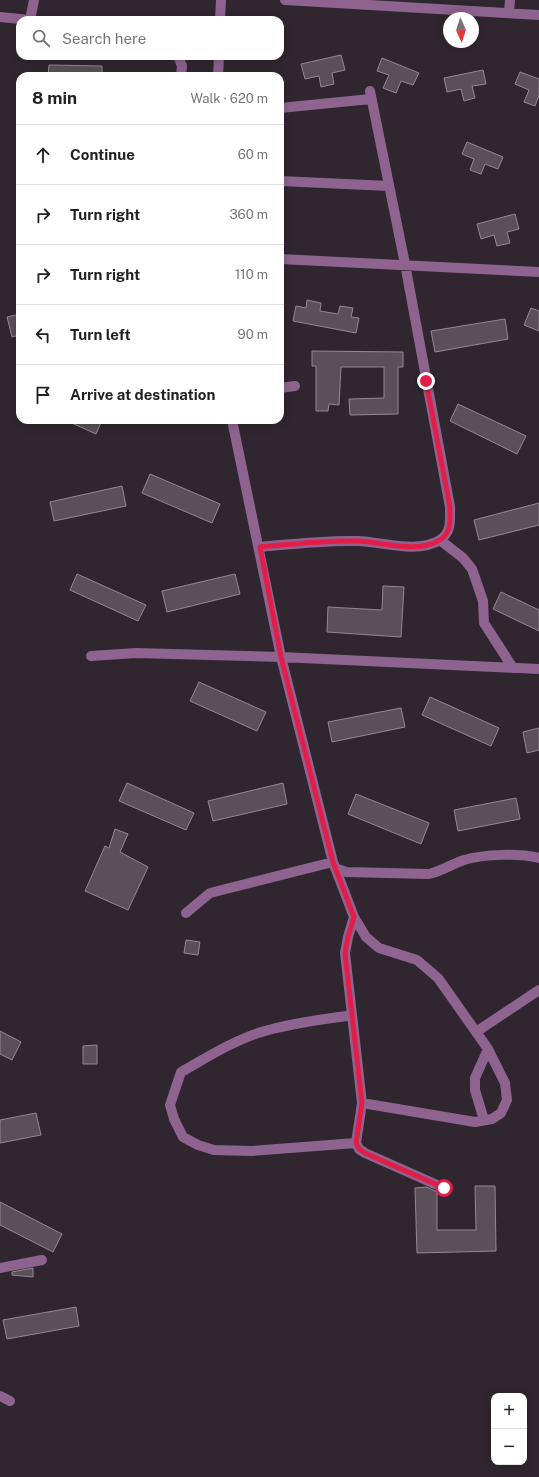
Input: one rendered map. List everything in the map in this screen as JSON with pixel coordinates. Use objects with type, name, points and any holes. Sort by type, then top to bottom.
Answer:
[{"type":"street","points":[[31,16],[34,0]]},
{"type":"street","points":[[220,16],[221,0]]},
{"type":"street","points":[[285,0],[539,14]]},
{"type":"street","points":[[509,13],[510,0]]},
{"type":"street","points":[[0,17],[16,19]]},
{"type":"street","points":[[180,60],[182,66],[181,72]]},
{"type":"street","points":[[218,72],[219,60]]},
{"type":"street","points":[[260,547],[310,542],[358,541],[410,546],[440,540],[448,533],[451,523],[450,507],[405,264],[370,95],[284,107]]},
{"type":"street","points":[[284,181],[389,186]]},
{"type":"street","points":[[284,259],[405,264],[539,272]]},
{"type":"street","points":[[284,387],[295,386]]},
{"type":"street","points":[[233,424],[260,547],[281,657],[334,865],[354,917],[366,937],[379,948],[417,960],[438,978],[488,1049],[505,1084],[506,1100],[501,1113],[492,1119],[475,1122],[362,1103]]},
{"type":"street","points":[[440,540],[463,558],[472,569],[483,601],[484,623],[512,668]]},
{"type":"street","points":[[91,656],[136,653],[281,657],[539,669]]},
{"type":"street","points":[[186,912],[210,893],[334,865],[346,872],[429,874],[440,872],[463,860],[475,858],[529,855],[539,858]]},
{"type":"street","points":[[354,917],[345,953],[362,1103],[356,1143],[359,1149],[365,1153],[444,1188]]},
{"type":"street","points":[[476,1032],[539,990]]},
{"type":"street","points":[[352,1015],[291,1024],[258,1033],[222,1049],[181,1072],[170,1104],[174,1119],[183,1137],[198,1145],[214,1150],[252,1151],[356,1143]]},
{"type":"street","points":[[484,1120],[475,1090],[475,1078],[488,1049]]},
{"type":"street","points":[[0,1268],[42,1260]]},
{"type":"street","points":[[0,1396],[10,1401]]},
{"type":"building","points":[[341,55],[345,70],[332,73],[334,84],[321,87],[319,76],[305,79],[301,64]]},
{"type":"building","points":[[382,58],[419,73],[413,85],[401,81],[396,93],[383,88],[389,75],[377,71]]},
{"type":"building","points":[[49,65],[102,66],[102,72],[48,72]]},
{"type":"building","points":[[483,70],[486,84],[472,86],[475,98],[464,101],[461,89],[447,92],[444,78]]},
{"type":"building","points":[[520,72],[539,79],[539,95],[535,106],[524,102],[529,90],[515,84]]},
{"type":"building","points":[[467,142],[503,157],[498,169],[485,164],[481,174],[470,170],[474,159],[462,154]]},
{"type":"building","points":[[515,214],[519,229],[507,232],[510,243],[497,246],[494,235],[481,239],[477,224]]},
{"type":"building","points":[[307,300],[321,303],[320,311],[338,314],[340,306],[353,308],[351,317],[359,318],[356,333],[293,321],[296,306],[306,308]]},
{"type":"building","points":[[531,308],[539,311],[539,331],[524,325]]},
{"type":"building","points":[[16,315],[16,336],[12,337],[7,317]]},
{"type":"building","points":[[505,319],[508,339],[435,352],[431,331]]},
{"type":"building","points":[[312,351],[403,352],[403,367],[398,367],[398,414],[350,415],[349,399],[384,398],[384,367],[341,367],[339,405],[329,404],[328,411],[316,411],[316,366],[312,366]]},
{"type":"building","points":[[458,404],[526,436],[517,454],[450,421]]},
{"type":"building","points":[[74,424],[100,424],[96,434]]},
{"type":"building","points":[[150,474],[220,504],[212,523],[142,493]]},
{"type":"building","points":[[122,486],[126,506],[54,521],[50,502]]},
{"type":"building","points":[[539,503],[539,525],[479,540],[474,520]]},
{"type":"building","points":[[77,574],[146,605],[138,621],[70,590]]},
{"type":"building","points":[[235,574],[240,594],[167,612],[162,591]]},
{"type":"building","points":[[383,586],[404,587],[401,637],[327,632],[328,607],[382,610]]},
{"type":"building","points":[[501,592],[539,610],[539,631],[493,609]]},
{"type":"building","points":[[199,682],[266,712],[257,731],[190,701]]},
{"type":"building","points":[[430,697],[499,728],[491,746],[422,715]]},
{"type":"building","points":[[401,708],[405,727],[332,742],[328,722]]},
{"type":"building","points":[[539,728],[539,750],[527,753],[523,732]]},
{"type":"building","points":[[127,783],[194,813],[186,830],[119,801]]},
{"type":"building","points":[[283,783],[287,804],[213,821],[208,801]]},
{"type":"building","points":[[356,794],[429,823],[421,844],[348,814]]},
{"type":"building","points":[[516,798],[520,819],[458,831],[454,810]]},
{"type":"building","points":[[115,829],[128,834],[120,852],[148,867],[128,910],[85,891],[105,846],[109,848]]},
{"type":"building","points":[[186,940],[200,942],[198,955],[184,953]]},
{"type":"building","points":[[0,1031],[21,1042],[12,1060],[0,1054]]},
{"type":"building","points":[[97,1045],[97,1064],[83,1064],[83,1046]]},
{"type":"building","points":[[36,1113],[41,1135],[0,1143],[0,1120]]},
{"type":"building","points":[[475,1186],[495,1186],[496,1251],[417,1253],[415,1188],[427,1187],[437,1192],[437,1230],[476,1230]]},
{"type":"building","points":[[0,1202],[62,1234],[53,1252],[0,1225]]},
{"type":"building","points":[[33,1268],[33,1277],[12,1275],[12,1272]]},
{"type":"building","points":[[76,1307],[79,1326],[7,1339],[3,1320]]},
{"type":"route","points":[[426,381],[450,507],[451,523],[448,533],[440,540],[410,546],[358,541],[310,542],[260,547],[281,657],[333,862],[354,917],[345,953],[362,1103],[356,1143],[359,1149],[365,1153],[444,1188]]}]
